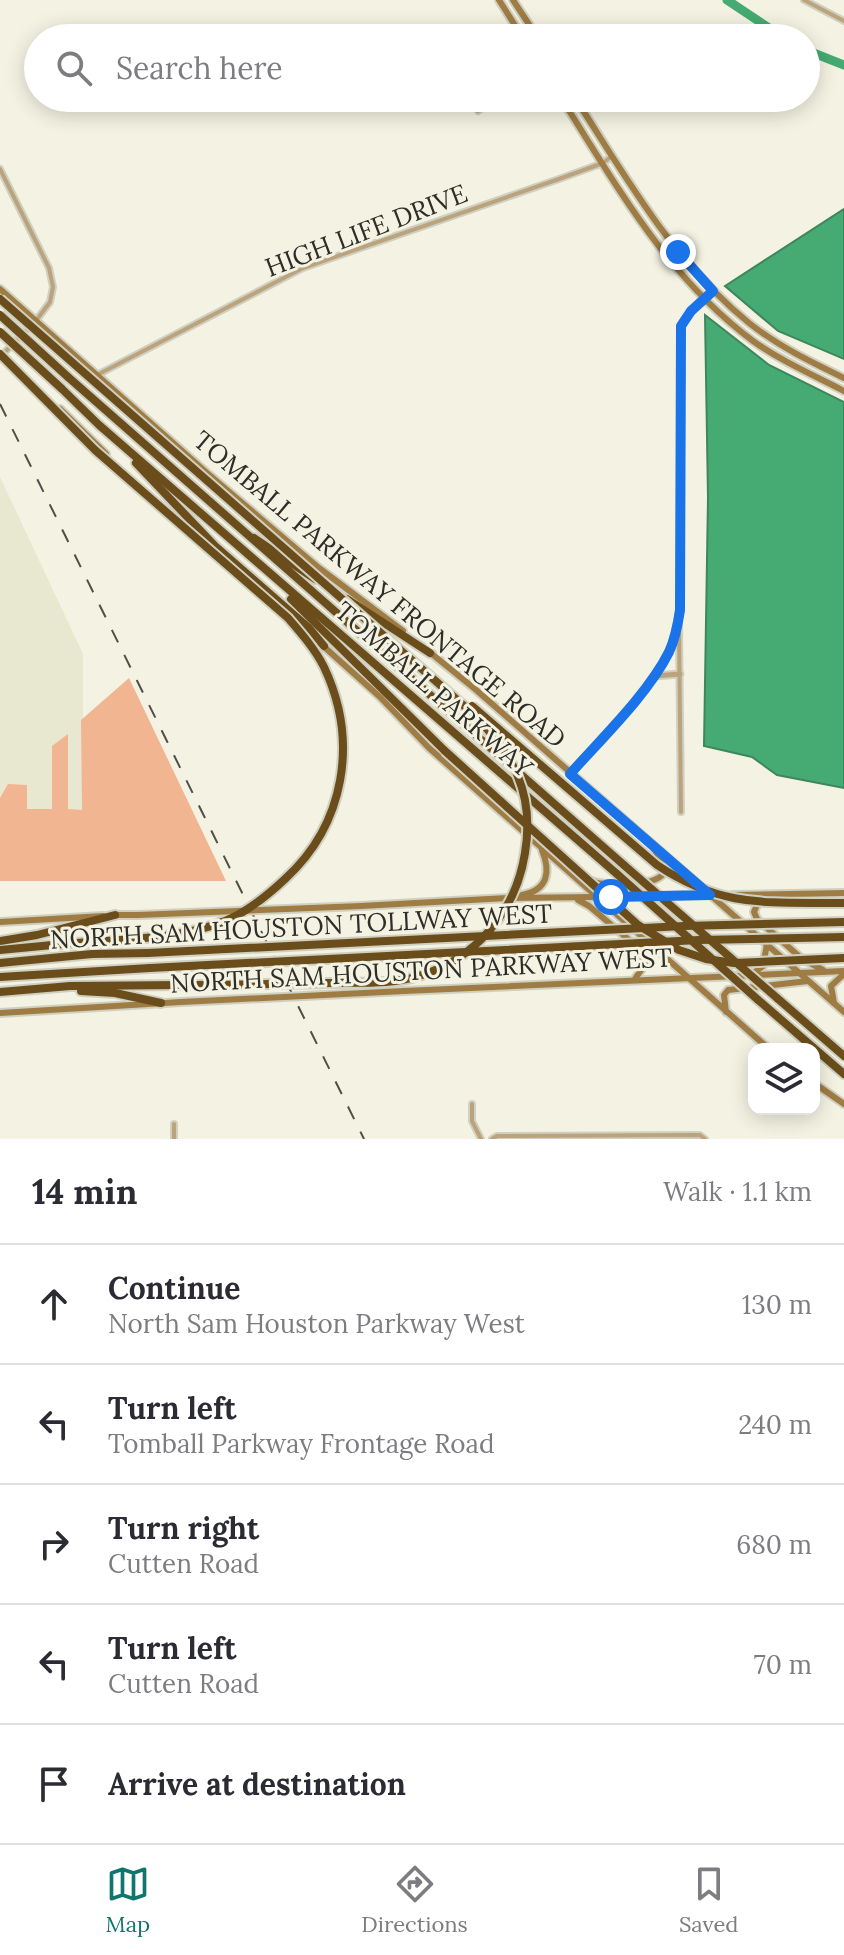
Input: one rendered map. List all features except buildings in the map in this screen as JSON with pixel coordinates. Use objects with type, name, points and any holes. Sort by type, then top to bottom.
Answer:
[{"type":"highway","points":[[0,299],[495,735],[512,762],[524,792],[528,813],[527,842],[516,893],[500,920],[454,962],[418,976],[381,982],[70,986],[0,994]]},
{"type":"highway","name":"TOMBALL PARKWAY","points":[[0,315],[241,531],[844,1056]]},
{"type":"highway","name":"TOMBALL PARKWAY","points":[[0,332],[99,425],[844,1074]]},
{"type":"highway","points":[[0,950],[180,933],[228,920],[268,895],[300,866],[324,833],[336,798],[342,767],[343,736],[335,697],[323,666],[288,618],[95,450],[1,353]]},
{"type":"highway","points":[[99,425],[215,546],[309,628],[324,646]]},
{"type":"highway","points":[[241,531],[430,653]]},
{"type":"highway","points":[[230,539],[445,751],[638,925],[679,950],[706,959],[734,963],[844,958]]},
{"type":"highway","points":[[317,578],[332,586],[367,615],[657,865],[683,883],[737,900],[844,903]]},
{"type":"highway","points":[[0,941],[115,915]]},
{"type":"highway","name":"NORTH SAM HOUSTON TOLLWAY WEST","points":[[0,963],[92,954],[684,926],[844,922]]},
{"type":"highway","name":"NORTH SAM HOUSTON TOLLWAY WEST","points":[[0,977],[699,940],[844,937]]},
{"type":"highway","points":[[0,994],[71,990],[115,993],[161,1003]]},
{"type":"main road","points":[[499,0],[514,24]]},
{"type":"main road","points":[[513,0],[529,24]]},
{"type":"main road","points":[[570,112],[636,218],[703,300],[761,346],[844,391]]},
{"type":"main road","points":[[584,112],[647,213],[713,291],[770,338],[844,378]]},
{"type":"main road","name":"TOMBALL PARKWAY FRONTAGE ROAD","points":[[0,289],[319,568],[475,689],[844,1012]]},
{"type":"main road","points":[[1,353],[104,453],[380,697],[429,748],[762,1043]]},
{"type":"main road","points":[[563,867],[599,884],[651,883],[664,875],[666,870],[649,842]]},
{"type":"main road","points":[[507,898],[532,893],[546,880],[547,863],[540,847]]},
{"type":"main road","points":[[0,922],[507,898],[844,893]]},
{"type":"main road","points":[[769,894],[756,903],[754,912],[757,919],[801,958],[827,971]]},
{"type":"main road","points":[[630,926],[625,916],[626,905],[644,896]]},
{"type":"main road","points":[[570,898],[589,906],[641,950],[645,964],[635,979]]},
{"type":"main road","points":[[752,974],[763,966],[767,944]]},
{"type":"main road","name":"NORTH SAM HOUSTON PARKWAY WEST","points":[[0,1013],[635,979],[827,971],[844,973]]},
{"type":"main road","points":[[834,1003],[831,986],[844,973]]},
{"type":"main road","points":[[726,1012],[724,995],[728,990],[808,981]]},
{"type":"main road","points":[[820,1087],[844,1104]]},
{"type":"street","points":[[804,0],[844,21]]},
{"type":"street","name":"HIGH LIFE DRIVE","points":[[96,376],[303,268],[603,163],[612,156]]},
{"type":"street","points":[[0,169],[53,278],[50,302],[35,322],[1,353]]},
{"type":"street","points":[[570,774],[654,676],[669,652],[678,622],[681,326],[691,311],[713,291]]},
{"type":"street","points":[[678,622],[681,812]]},
{"type":"street","points":[[654,676],[680,674]]},
{"type":"street","points":[[472,1104],[472,1121],[481,1139]]},
{"type":"street","points":[[174,1124],[174,1139]]},
{"type":"street","points":[[492,1139],[497,1136],[700,1135],[705,1139]]},
{"type":"shaded area","points":[[844,209],[844,359],[778,331],[725,286]]},
{"type":"shaded area","points":[[705,315],[769,365],[844,402],[844,788],[777,775],[752,757],[704,746],[708,498]]},
{"type":"shaded area","points":[[0,477],[83,654],[83,810],[0,809]]},
{"type":"shaded area","points":[[129,678],[226,881],[0,881],[0,798],[8,784],[27,785],[27,809],[52,809],[52,746],[68,734],[68,809],[82,810],[81,720]]},
{"type":"waterway","points":[[727,0],[763,24]]},
{"type":"waterway","points":[[820,56],[844,65]]},
{"type":"railway","points":[[0,404],[364,1139]]},
{"type":"route","points":[[611,897],[710,895],[570,774],[654,676],[669,652],[676,633],[680,610],[681,326],[691,311],[713,291],[678,252]]}]
